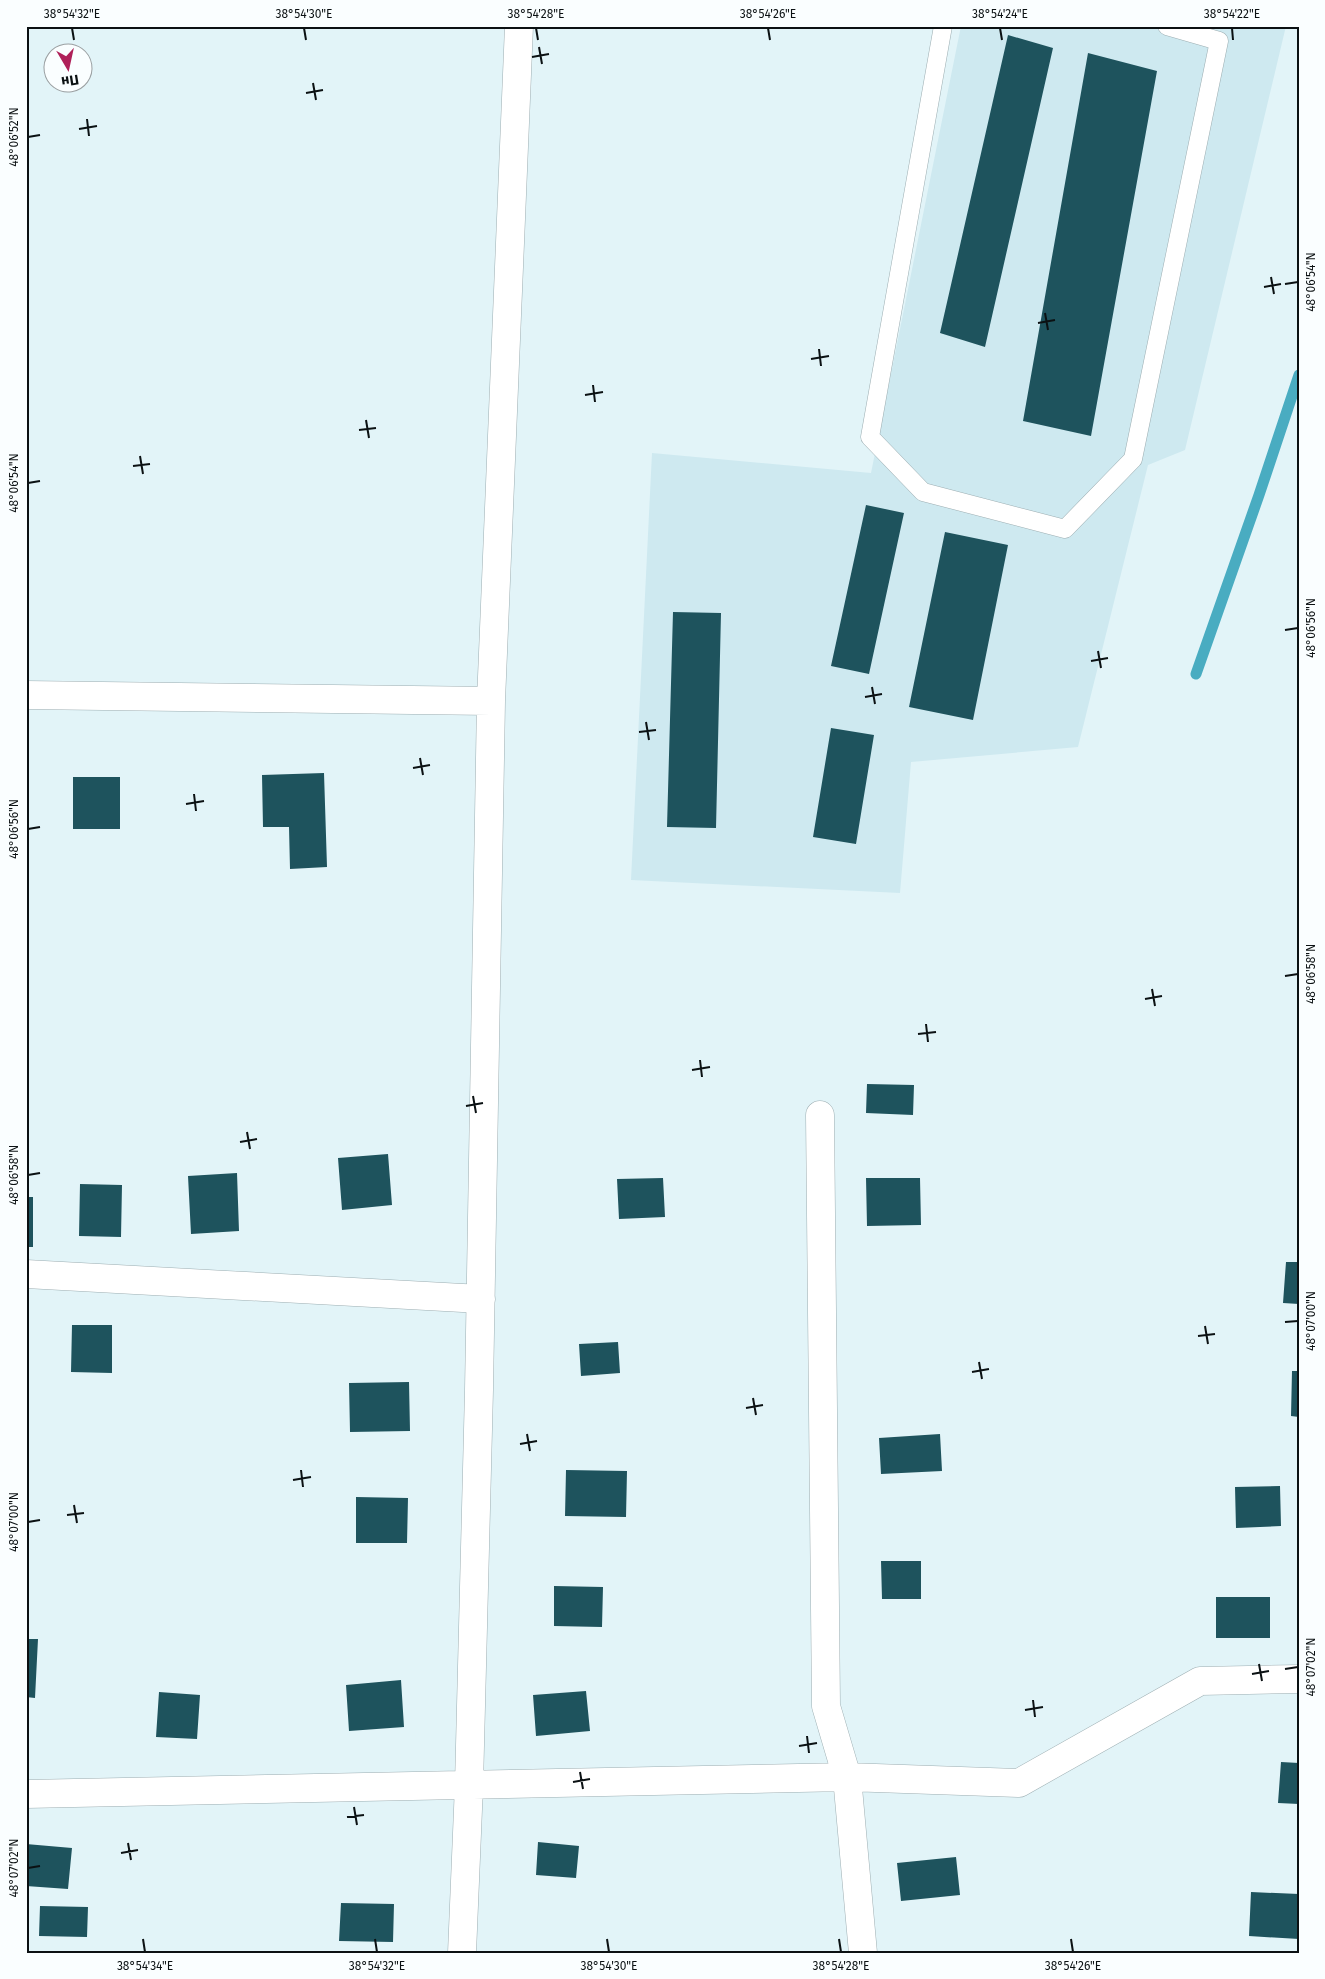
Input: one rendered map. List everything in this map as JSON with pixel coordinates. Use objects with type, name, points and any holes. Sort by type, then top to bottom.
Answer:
[{"type":"street","points":[[462,1953],[469,1785],[481,1299],[491,701],[519,26]]},
{"type":"street","points":[[26,695],[491,701]]},
{"type":"street","points":[[820,1115],[826,1706],[847,1777],[863,1953]]},
{"type":"street","points":[[26,1274],[481,1299]]},
{"type":"street","points":[[26,1794],[847,1777],[1019,1783],[1200,1681],[1299,1679]]},
{"type":"lane","points":[[943,26],[870,437],[923,492],[1065,529],[1133,459],[1219,41],[1167,26]]},
{"type":"shaded area","points":[[961,26],[1286,26],[1185,450],[1148,465],[1078,747],[911,762],[900,893],[631,880],[652,453],[871,473]]},
{"type":"building","points":[[1008,35],[1053,48],[985,347],[940,333]]},
{"type":"building","points":[[1088,53],[1157,71],[1091,436],[1023,421]]},
{"type":"building","points":[[866,505],[904,513],[869,674],[831,666]]},
{"type":"building","points":[[945,532],[1008,545],[973,720],[909,707]]},
{"type":"building","points":[[673,612],[721,613],[716,828],[667,827]]},
{"type":"building","points":[[831,728],[874,735],[856,844],[813,837]]},
{"type":"building","points":[[324,773],[327,867],[290,869],[289,827],[263,827],[262,775]]},
{"type":"building","points":[[73,777],[120,777],[120,829],[73,829]]},
{"type":"building","points":[[867,1084],[914,1085],[913,1115],[866,1113]]},
{"type":"building","points":[[388,1154],[392,1205],[342,1210],[338,1158]]},
{"type":"building","points":[[237,1173],[239,1231],[191,1234],[188,1176]]},
{"type":"building","points":[[663,1178],[665,1217],[619,1219],[617,1179]]},
{"type":"building","points":[[866,1178],[920,1178],[921,1225],[867,1226]]},
{"type":"building","points":[[80,1184],[122,1185],[121,1237],[79,1236]]},
{"type":"building","points":[[26,1197],[33,1197],[33,1247],[26,1247]]},
{"type":"building","points":[[1286,1262],[1299,1262],[1299,1304],[1283,1303]]},
{"type":"building","points":[[72,1325],[112,1325],[112,1373],[71,1372]]},
{"type":"building","points":[[618,1342],[620,1373],[581,1376],[579,1344]]},
{"type":"building","points":[[1292,1371],[1299,1371],[1299,1417],[1291,1416]]},
{"type":"building","points":[[409,1382],[410,1431],[350,1432],[349,1383]]},
{"type":"building","points":[[940,1434],[942,1471],[881,1474],[879,1438]]},
{"type":"building","points":[[566,1470],[627,1471],[626,1517],[565,1516]]},
{"type":"building","points":[[1280,1486],[1281,1526],[1236,1528],[1235,1487]]},
{"type":"building","points":[[356,1497],[408,1498],[407,1543],[356,1543]]},
{"type":"building","points":[[881,1561],[921,1561],[921,1599],[882,1599]]},
{"type":"building","points":[[554,1586],[603,1587],[602,1627],[554,1626]]},
{"type":"building","points":[[1216,1597],[1270,1597],[1270,1638],[1216,1638]]},
{"type":"building","points":[[26,1639],[38,1639],[35,1698],[26,1697]]},
{"type":"building","points":[[401,1680],[404,1727],[349,1731],[346,1685]]},
{"type":"building","points":[[586,1691],[590,1731],[536,1736],[533,1695]]},
{"type":"building","points":[[159,1692],[200,1695],[197,1739],[156,1737]]},
{"type":"building","points":[[1281,1762],[1299,1763],[1299,1804],[1278,1803]]},
{"type":"building","points":[[538,1842],[579,1846],[576,1878],[536,1875]]},
{"type":"building","points":[[26,1844],[72,1848],[68,1889],[26,1886]]},
{"type":"building","points":[[956,1857],[960,1895],[901,1901],[897,1863]]},
{"type":"building","points":[[1251,1892],[1299,1894],[1299,1939],[1249,1936]]},
{"type":"building","points":[[341,1903],[394,1904],[393,1942],[339,1941]]},
{"type":"building","points":[[40,1906],[88,1907],[87,1937],[39,1936]]},
{"type":"waterway","points":[[1196,674],[1299,375]]}]
